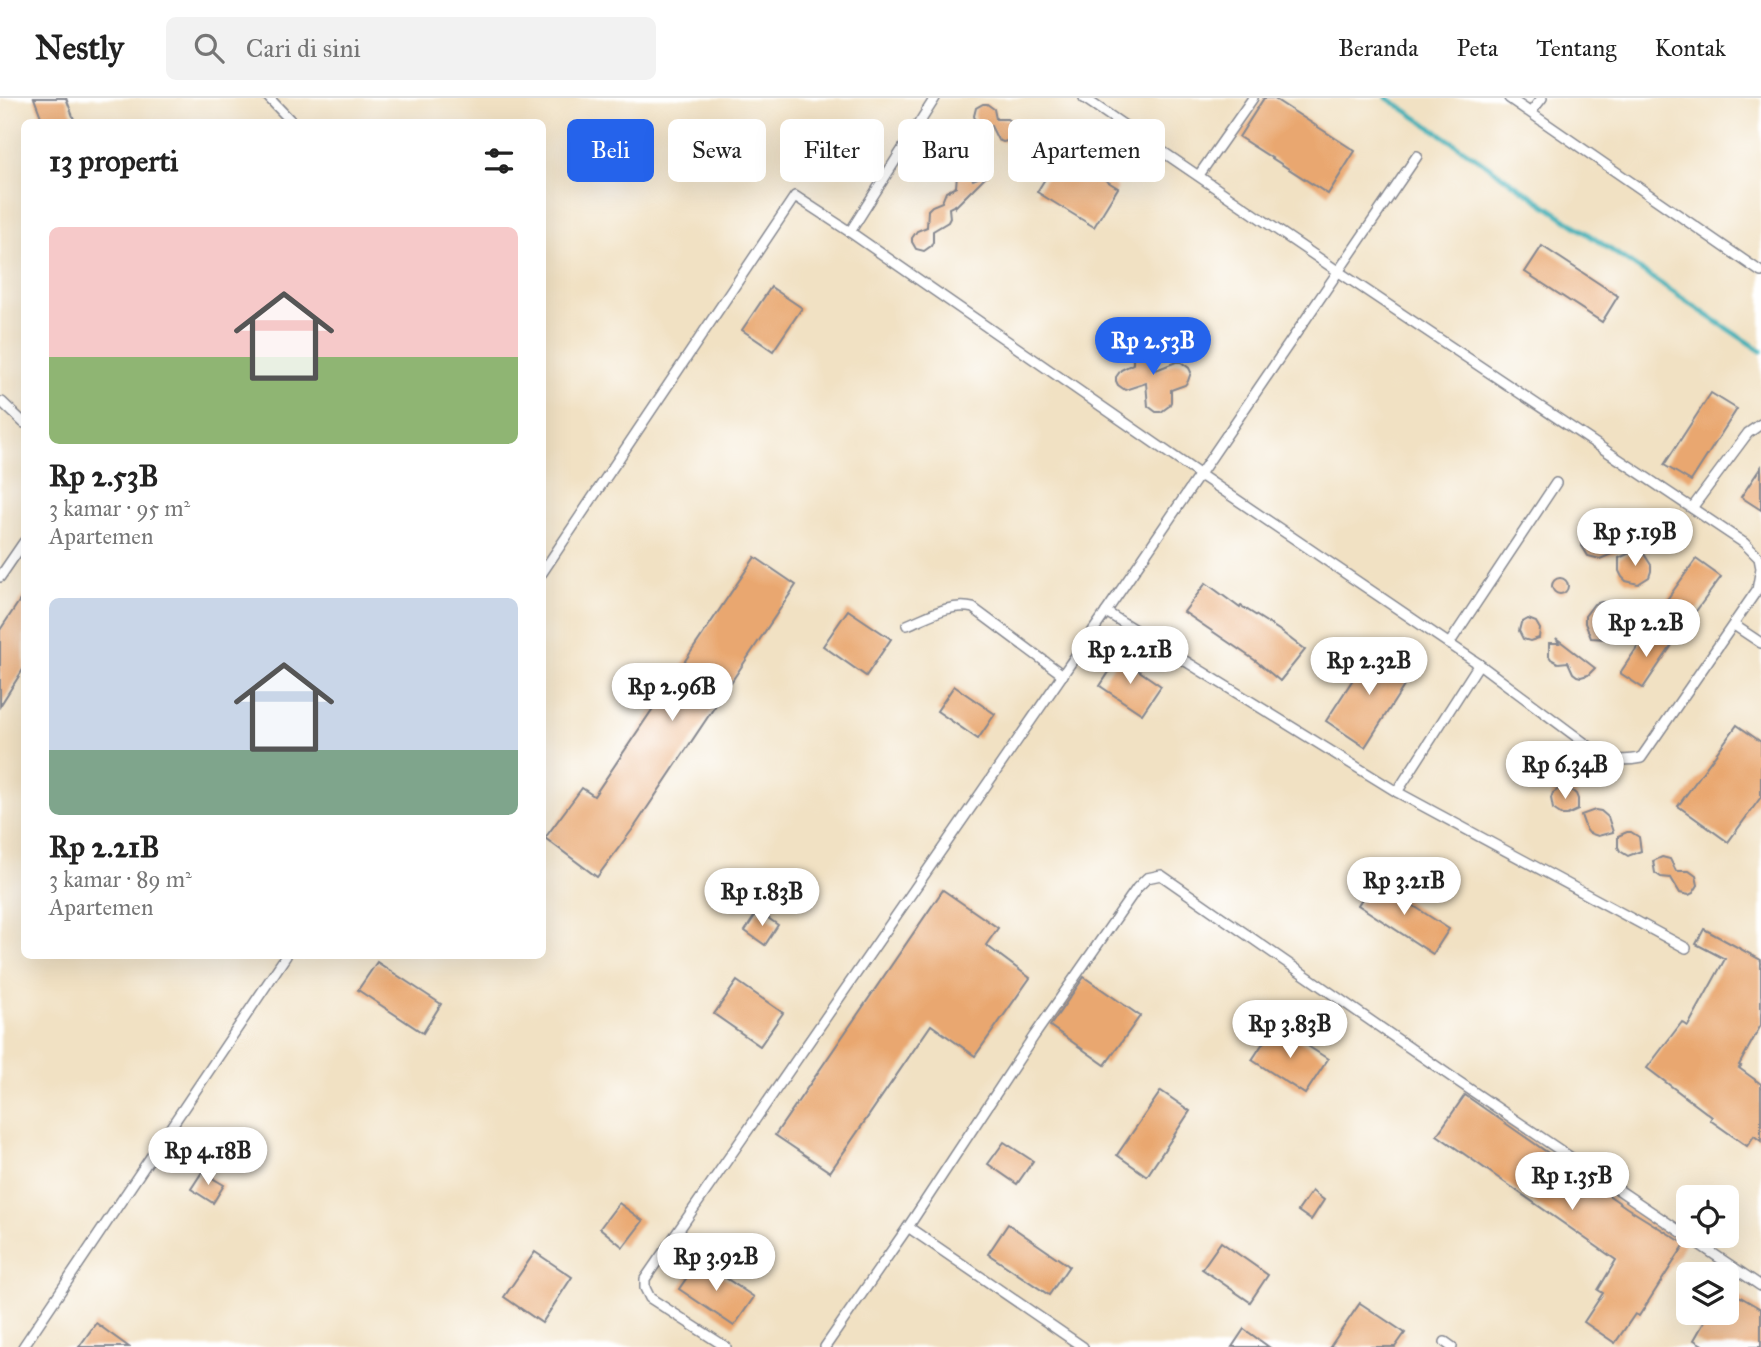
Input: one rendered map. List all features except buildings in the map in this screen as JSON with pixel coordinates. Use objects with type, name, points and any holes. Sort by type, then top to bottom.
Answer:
[{"type":"lane","points":[[269,98],[289,119]]},
{"type":"lane","points":[[849,232],[935,98]]},
{"type":"lane","points":[[546,567],[795,196],[1479,664],[1594,750],[1612,759],[1626,761],[1641,758],[1759,587],[1759,558],[1744,543],[1084,98]]},
{"type":"lane","points":[[1199,175],[1253,98]]},
{"type":"lane","points":[[1509,98],[1761,272]]},
{"type":"lane","points":[[1531,112],[1542,98]]},
{"type":"lane","points":[[726,1347],[650,1298],[645,1288],[645,1279],[1063,675],[1417,156]]},
{"type":"lane","points":[[1,402],[21,420]]},
{"type":"lane","points":[[1692,508],[1748,433],[1761,424]]},
{"type":"lane","points":[[1449,644],[1556,482]]},
{"type":"lane","points":[[0,577],[21,546]]},
{"type":"lane","points":[[907,625],[954,607],[973,608],[1063,675]]},
{"type":"lane","points":[[1106,612],[1397,792],[1686,948]]},
{"type":"lane","points":[[1734,625],[1761,643]]},
{"type":"lane","points":[[1397,792],[1479,664]]},
{"type":"lane","points":[[825,1347],[1137,888],[1147,878],[1161,875],[1456,1080],[1761,1286]]},
{"type":"lane","points":[[23,1347],[284,959]]},
{"type":"lane","points":[[908,1227],[1083,1347]]},
{"type":"waterway","points":[[1387,98],[1761,351]]}]
